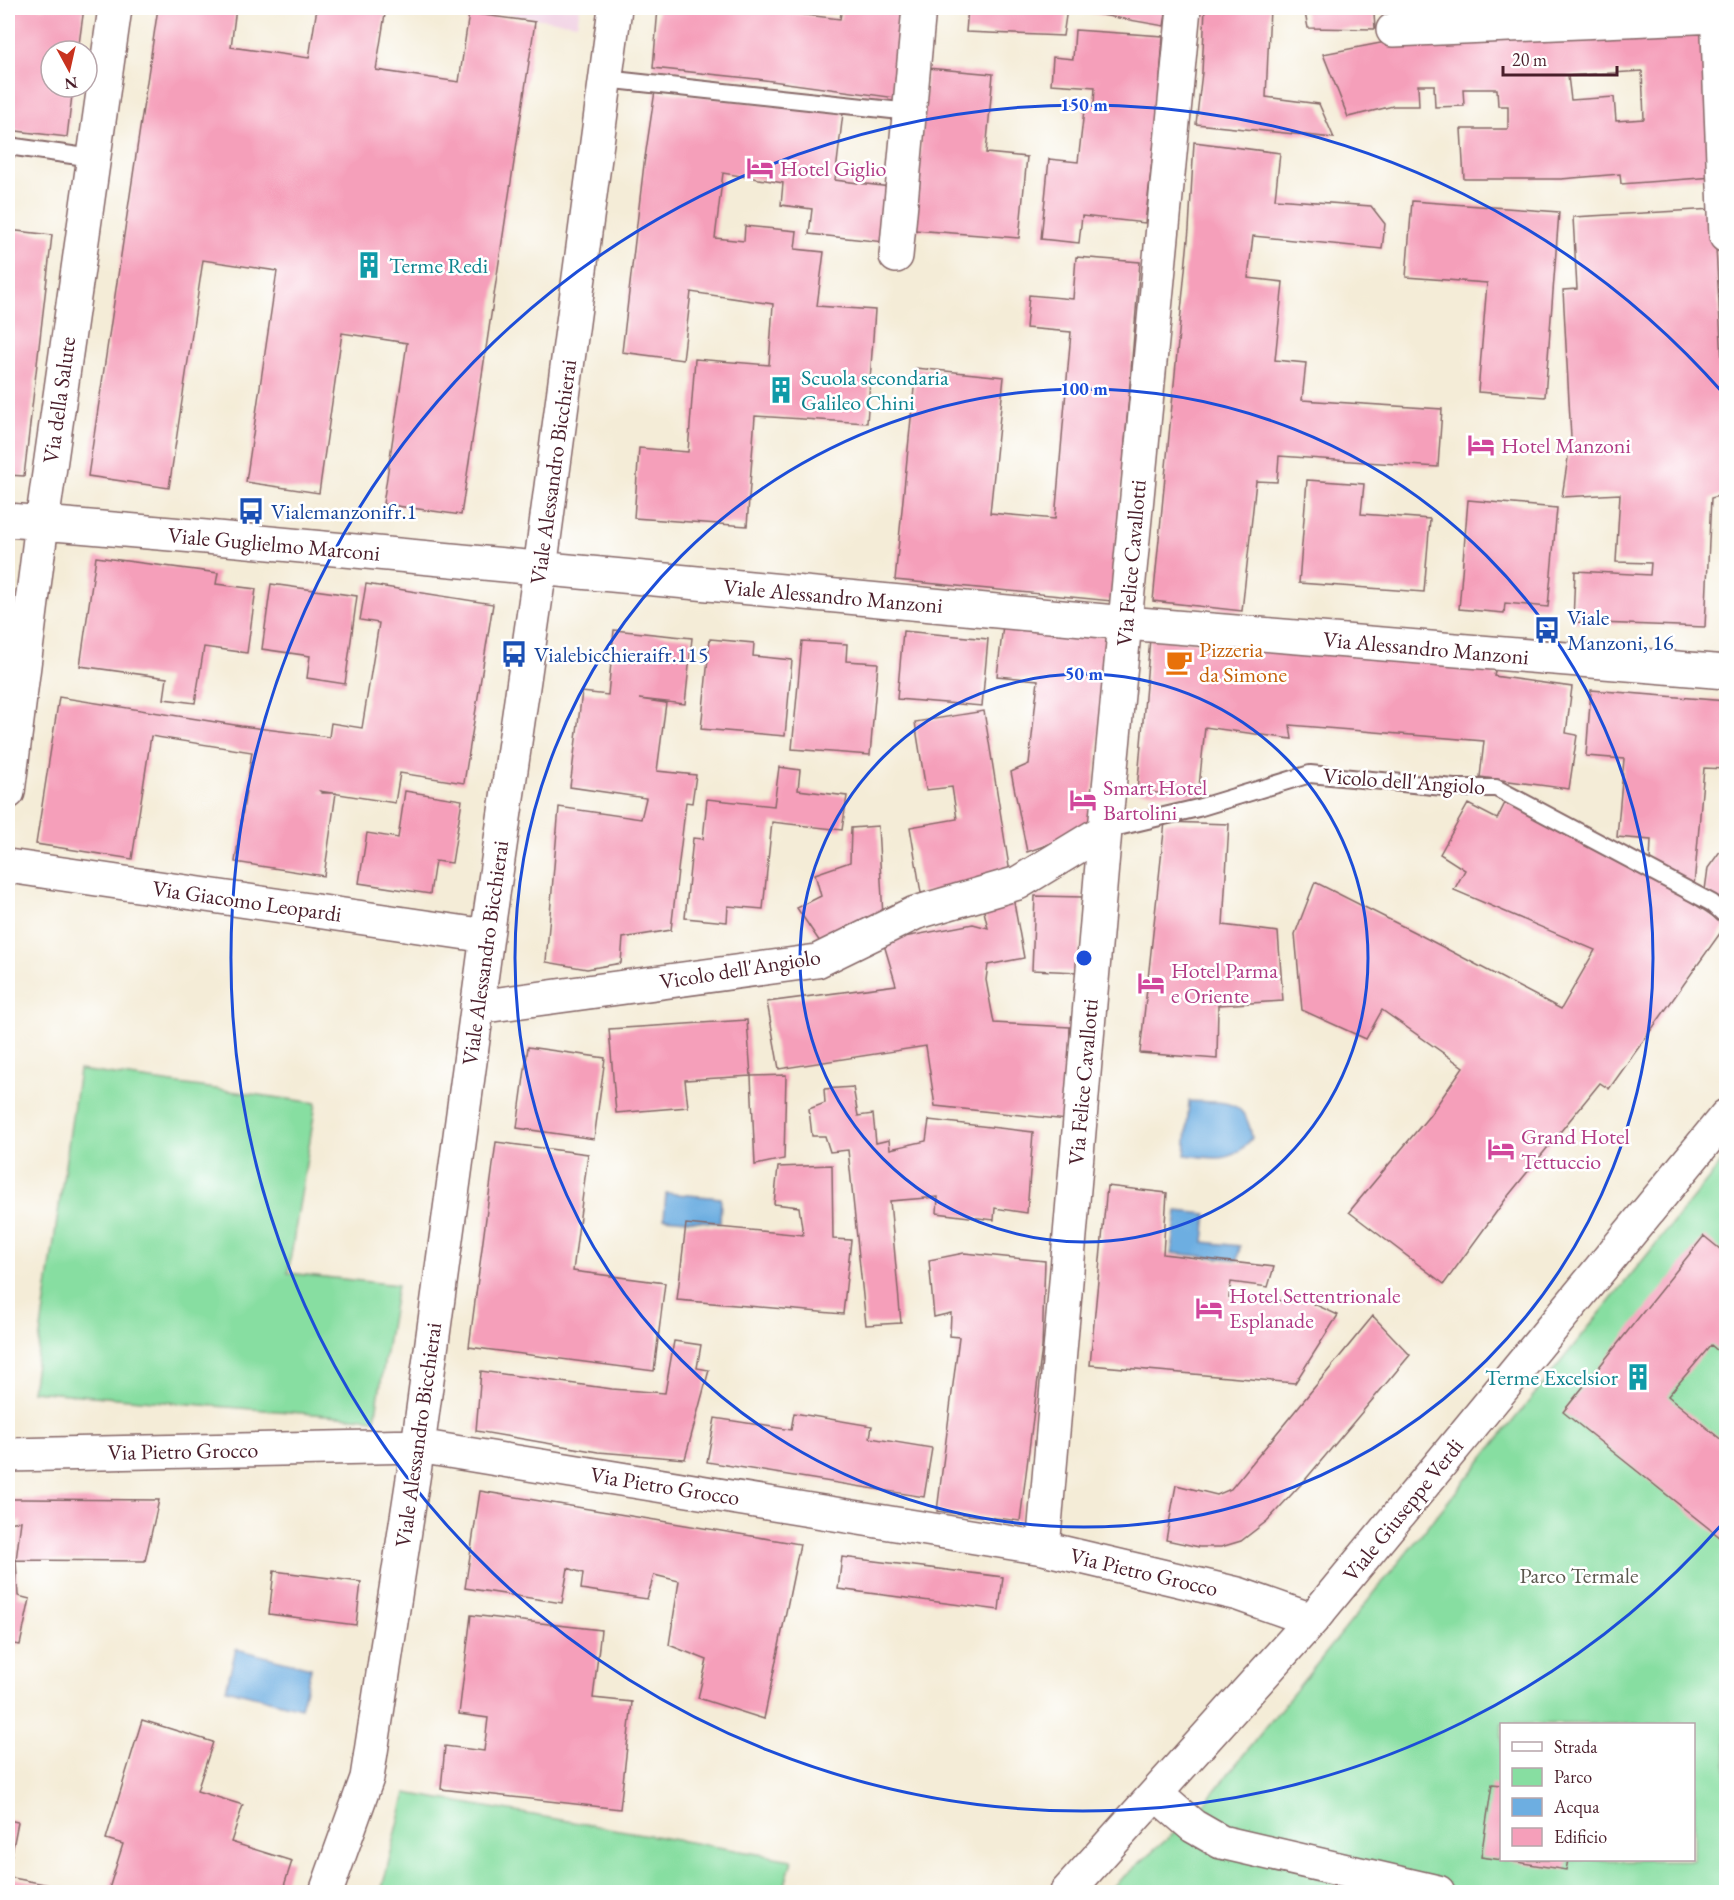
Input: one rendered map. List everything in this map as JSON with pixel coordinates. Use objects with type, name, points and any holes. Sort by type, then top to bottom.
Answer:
[{"type":"street","name":"Via della Salute","points":[[8,792],[42,523],[115,8]]},
{"type":"street","name":"Viale Alessandro Bicchierai","points":[[326,1893],[367,1778],[417,1446],[540,569],[615,8]]},
{"type":"street","points":[[896,256],[919,8]]},
{"type":"street","name":"Via Felice Cavallotti","points":[[1043,1548],[1105,830],[1184,8]]},
{"type":"street","points":[[1393,30],[1717,12],[1724,110],[1726,236]]},
{"type":"street","name":"Viale Guglielmo Marconi","points":[[8,520],[540,569]]},
{"type":"street","name":"Viale Alessandro Manzoni","points":[[540,569],[1126,623]]},
{"type":"street","name":"Via Alessandro Manzoni","points":[[1126,623],[1726,672]]},
{"type":"street","name":"Vicolo dell'Angiolo","points":[[477,1007],[817,961],[915,913],[1017,883],[1105,830]]},
{"type":"street","name":"Via Giacomo Leopardi","points":[[8,866],[487,936]]},
{"type":"street","name":"Viale Giuseppe Verdi","points":[[1067,1893],[1312,1620],[1726,1116]]},
{"type":"street","name":"Via Pietro Grocco","points":[[8,1455],[417,1446],[1043,1548],[1238,1594],[1312,1620]]},
{"type":"street","points":[[1156,1794],[1193,1826],[1221,1842],[1438,1893]]},
{"type":"lane","points":[[605,79],[910,112]]},
{"type":"lane","points":[[8,146],[93,158]]},
{"type":"lane","name":"Vicolo dell'Angiolo","points":[[1105,830],[1198,808],[1310,774],[1454,788],[1496,788],[1712,903],[1726,916]]},
{"type":"shaded area","points":[[474,8],[580,8],[577,24],[474,10]]},
{"type":"green space","points":[[79,1070],[316,1103],[288,1273],[397,1285],[375,1419],[32,1391]]},
{"type":"green space","name":"Parco Termale","points":[[1726,1157],[1726,1892],[1106,1892],[1195,1815]]},
{"type":"green space","points":[[406,1793],[792,1860],[783,1892],[381,1892]]},
{"type":"water","points":[[1189,1101],[1223,1103],[1239,1109],[1245,1115],[1252,1138],[1245,1147],[1230,1156],[1214,1158],[1185,1155]]},
{"type":"water","points":[[666,1193],[721,1198],[720,1223],[664,1218]]},
{"type":"water","points":[[1177,1211],[1207,1214],[1204,1242],[1240,1246],[1238,1260],[1172,1253]]},
{"type":"water","points":[[236,1649],[311,1668],[301,1708],[226,1689]]},
{"type":"building","points":[[8,8],[84,8],[80,39],[39,39],[39,99],[72,99],[67,137],[8,130]]},
{"type":"building","name":"Terme Redi","points":[[158,8],[236,8],[231,47],[309,58],[317,8],[386,8],[376,70],[459,82],[469,13],[535,22],[461,515],[383,504],[407,343],[342,333],[319,493],[246,482],[277,271],[203,260],[169,488],[88,476]]},
{"type":"building","points":[[658,8],[747,8],[840,19],[842,8],[902,8],[896,98],[757,79],[653,68]]},
{"type":"building","points":[[968,8],[1167,8],[1164,26],[1067,9],[1063,36],[966,32]]},
{"type":"building","points":[[1205,8],[1270,8],[1266,97],[1319,104],[1334,138],[1196,124],[1202,72]]},
{"type":"building","points":[[1304,8],[1505,9],[1374,13],[1375,29],[1308,28]]},
{"type":"building","points":[[1075,30],[1163,36],[1158,109],[1145,223],[1082,216],[1079,243],[1041,239],[1049,159],[1078,162],[1085,102],[1094,104],[1095,87],[1051,84],[1053,57],[1073,59]]},
{"type":"building","points":[[1706,30],[1714,177],[1621,184],[1620,174],[1561,179],[1464,179],[1461,129],[1508,129],[1508,106],[1498,106],[1497,89],[1463,89],[1464,106],[1435,107],[1434,85],[1418,85],[1419,106],[1393,106],[1348,117],[1323,54],[1391,41]],"holes":[[[1642,71],[1644,119],[1616,121],[1614,97],[1571,100],[1568,76]]]},
{"type":"building","points":[[927,68],[993,74],[986,153],[1027,157],[1019,238],[914,230]]},
{"type":"building","points":[[655,91],[843,113],[835,180],[890,187],[884,242],[809,234],[812,209],[781,205],[783,183],[723,173],[715,238],[744,241],[745,226],[797,231],[795,249],[824,252],[817,306],[875,310],[867,423],[755,416],[747,526],[634,518],[639,448],[688,452],[695,359],[769,365],[773,304],[691,292],[683,360],[622,352]]},
{"type":"building","points":[[1194,142],[1280,153],[1275,199],[1371,206],[1385,224],[1382,249],[1253,236],[1248,278],[1283,282],[1275,360],[1306,363],[1302,400],[1442,409],[1438,467],[1279,456],[1277,482],[1256,481],[1242,611],[1153,601],[1189,229]]},
{"type":"building","points":[[1412,201],[1559,212],[1545,397],[1478,392],[1487,283],[1406,277]]},
{"type":"building","points":[[1714,209],[1726,438],[1726,494],[1711,498],[1705,627],[1573,622],[1575,571],[1650,575],[1651,563],[1616,562],[1620,494],[1562,497],[1571,438],[1563,290],[1577,289],[1573,217]]},
{"type":"building","points":[[8,230],[52,235],[24,476],[8,475]]},
{"type":"building","points":[[1076,257],[1140,262],[1112,601],[895,580],[916,368],[1004,377],[990,513],[1055,519],[1071,332],[1026,328],[1029,295],[1073,299]]},
{"type":"building","points":[[1307,480],[1364,484],[1361,514],[1430,519],[1424,592],[1299,583]]},
{"type":"building","points":[[1468,500],[1557,508],[1548,607],[1505,603],[1504,613],[1459,609]]},
{"type":"building","points":[[96,557],[218,573],[216,584],[256,589],[247,653],[204,647],[195,703],[164,699],[167,678],[80,666]]},
{"type":"building","points":[[271,584],[357,596],[345,684],[307,678],[310,656],[262,649]]},
{"type":"building","points":[[366,584],[493,604],[464,783],[400,773],[395,803],[336,794],[324,876],[235,862],[252,752],[151,736],[132,859],[36,844],[59,697],[241,726],[329,737],[331,723],[362,728],[379,623],[360,620]]},
{"type":"building","points":[[1003,625],[1109,637],[1089,830],[1027,852],[1011,772],[1029,764],[1038,680],[997,676]]},
{"type":"building","points":[[614,630],[692,638],[685,704],[639,699],[666,703],[657,771],[696,775],[692,803],[686,802],[671,930],[623,938],[621,963],[587,969],[546,962],[559,807],[641,819],[646,798],[570,787],[582,692],[608,695]]},
{"type":"building","points":[[903,631],[988,639],[982,706],[897,699]]},
{"type":"building","points":[[1150,638],[1496,666],[1494,676],[1572,687],[1566,733],[1577,735],[1569,789],[1480,777],[1484,741],[1290,725],[1292,739],[1205,727],[1198,797],[1137,791]]},
{"type":"building","points":[[710,639],[754,643],[753,656],[792,660],[785,736],[701,729]]},
{"type":"building","points":[[802,641],[847,644],[846,661],[878,663],[870,755],[792,749]]},
{"type":"building","points":[[1591,690],[1726,701],[1726,769],[1704,768],[1694,886],[1650,862],[1651,840],[1617,837],[1624,759],[1586,756]]},
{"type":"building","points":[[984,711],[1011,879],[921,893],[910,827],[957,819],[952,787],[926,790],[915,722]]},
{"type":"building","points":[[779,767],[800,770],[798,790],[847,796],[842,830],[772,822],[763,909],[728,906],[727,922],[685,918],[693,838],[703,839],[707,799],[774,806]]},
{"type":"building","points":[[405,791],[462,800],[452,863],[435,861],[430,894],[359,883],[367,833],[398,838]]},
{"type":"building","points":[[1506,801],[1657,879],[1726,925],[1609,1089],[1600,1083],[1508,1196],[1444,1284],[1349,1212],[1430,1115],[1463,1067],[1382,1010],[1366,1039],[1302,1010],[1295,934],[1315,882],[1561,1009],[1595,950],[1454,890],[1465,870],[1440,854],[1468,804],[1497,819]]},
{"type":"building","points":[[1165,822],[1229,824],[1223,925],[1278,932],[1283,1001],[1218,1005],[1217,1059],[1140,1053]]},
{"type":"building","points":[[878,826],[883,917],[822,945],[797,908],[821,896],[815,874],[850,862],[851,828]]},
{"type":"building","points":[[1726,843],[1726,908],[1705,890],[1708,868]]},
{"type":"building","points":[[1035,896],[1082,897],[1078,972],[1032,970]]},
{"type":"building","points":[[1013,897],[1024,958],[988,965],[986,980],[994,1023],[1070,1027],[1067,1120],[935,1106],[926,1046],[779,1069],[767,1002],[896,985],[883,941],[973,924],[988,928],[982,903]]},
{"type":"building","points":[[747,1020],[751,1076],[685,1080],[688,1107],[616,1113],[609,1029]]},
{"type":"building","points":[[528,1047],[605,1058],[594,1139],[517,1128]]},
{"type":"building","points":[[786,1075],[784,1159],[755,1165],[751,1076]]},
{"type":"building","points":[[853,1087],[858,1116],[873,1114],[876,1143],[889,1140],[890,1149],[926,1141],[929,1120],[1033,1132],[1027,1213],[995,1208],[994,1220],[937,1213],[938,1197],[890,1201],[901,1323],[866,1325],[848,1150],[830,1152],[825,1136],[812,1136],[809,1109],[825,1103],[824,1089]]},
{"type":"building","points":[[496,1142],[588,1154],[573,1271],[665,1283],[654,1371],[469,1347]]},
{"type":"building","points":[[832,1165],[833,1239],[851,1240],[843,1314],[677,1300],[686,1224],[803,1235],[799,1207],[774,1204],[778,1167]]},
{"type":"building","points":[[1107,1186],[1167,1193],[1163,1254],[1274,1267],[1268,1287],[1231,1282],[1229,1297],[1272,1303],[1297,1296],[1338,1315],[1295,1383],[1090,1365]]},
{"type":"building","name":"Terme Excelsior","points":[[1704,1236],[1726,1254],[1726,1358],[1711,1345],[1668,1396],[1724,1442],[1726,1439],[1726,1542],[1563,1412]]},
{"type":"building","points":[[964,1253],[1045,1261],[1042,1347],[1020,1521],[937,1511],[959,1337],[950,1336],[951,1313],[934,1317],[929,1260]]},
{"type":"building","points":[[1373,1316],[1410,1355],[1305,1480],[1267,1521],[1241,1541],[1221,1547],[1199,1547],[1166,1540],[1176,1485],[1217,1495],[1231,1489]]},
{"type":"building","points":[[674,1341],[701,1345],[697,1368],[709,1370],[685,1459],[598,1452],[476,1431],[481,1371],[612,1389],[665,1393]]},
{"type":"building","points":[[794,1413],[872,1426],[870,1438],[932,1448],[924,1497],[707,1462],[715,1418],[791,1430]]},
{"type":"building","points":[[480,1491],[800,1544],[764,1719],[698,1698],[707,1660],[669,1645],[679,1581],[654,1575],[647,1599],[581,1589],[583,1573],[568,1568],[562,1603],[465,1588]]},
{"type":"building","points":[[8,1499],[159,1500],[145,1561],[16,1560],[21,1521],[8,1523]]},
{"type":"building","points":[[842,1557],[1003,1577],[999,1610],[838,1589]]},
{"type":"building","points":[[8,1559],[16,1560],[18,1596],[30,1599],[20,1645],[8,1643]]},
{"type":"building","points":[[274,1571],[361,1582],[356,1625],[269,1614]]},
{"type":"building","points":[[471,1615],[601,1630],[593,1698],[632,1702],[620,1809],[441,1789],[445,1746],[484,1751],[488,1718],[459,1714]]},
{"type":"building","points":[[142,1720],[213,1742],[197,1791],[243,1805],[231,1842],[292,1861],[282,1892],[108,1892],[123,1844],[106,1839]]},
{"type":"building","points":[[1492,1784],[1500,1785],[1500,1860],[1481,1857]]},
{"type":"building","points":[[8,1820],[18,1822],[9,1868],[8,1867]]},
{"type":"building","points":[[1511,1861],[1568,1861],[1566,1870]]},
{"type":"building","points":[[8,1877],[55,1886],[53,1892],[8,1892]]},
{"type":"place","name":"Hotel Giglio","points":[[760,168]]},
{"type":"place","name":"Terme Redi","points":[[369,265]]},
{"type":"place","name":"Scuola secondaria Galileo Chini","points":[[781,390]]},
{"type":"place","name":"Hotel Manzoni","points":[[1481,445]]},
{"type":"place","name":"Vialemanzonifr.1","points":[[251,511]]},
{"type":"place","name":"Viale Manzoni, 16","points":[[1547,630]]},
{"type":"place","name":"Vialebicchieraifr.115","points":[[514,654]]},
{"type":"place","name":"Pizzeria da Simone","points":[[1179,662]]},
{"type":"place","name":"Smart Hotel Bartolini","points":[[1083,800]]},
{"type":"place","name":"Hotel Parma e Oriente","points":[[1151,983]]},
{"type":"place","name":"Grand Hotel Tettuccio","points":[[1501,1149]]},
{"type":"place","name":"Hotel Settentrionale Esplanade","points":[[1209,1308]]},
{"type":"place","name":"Terme Excelsior","points":[[1638,1377]]}]
